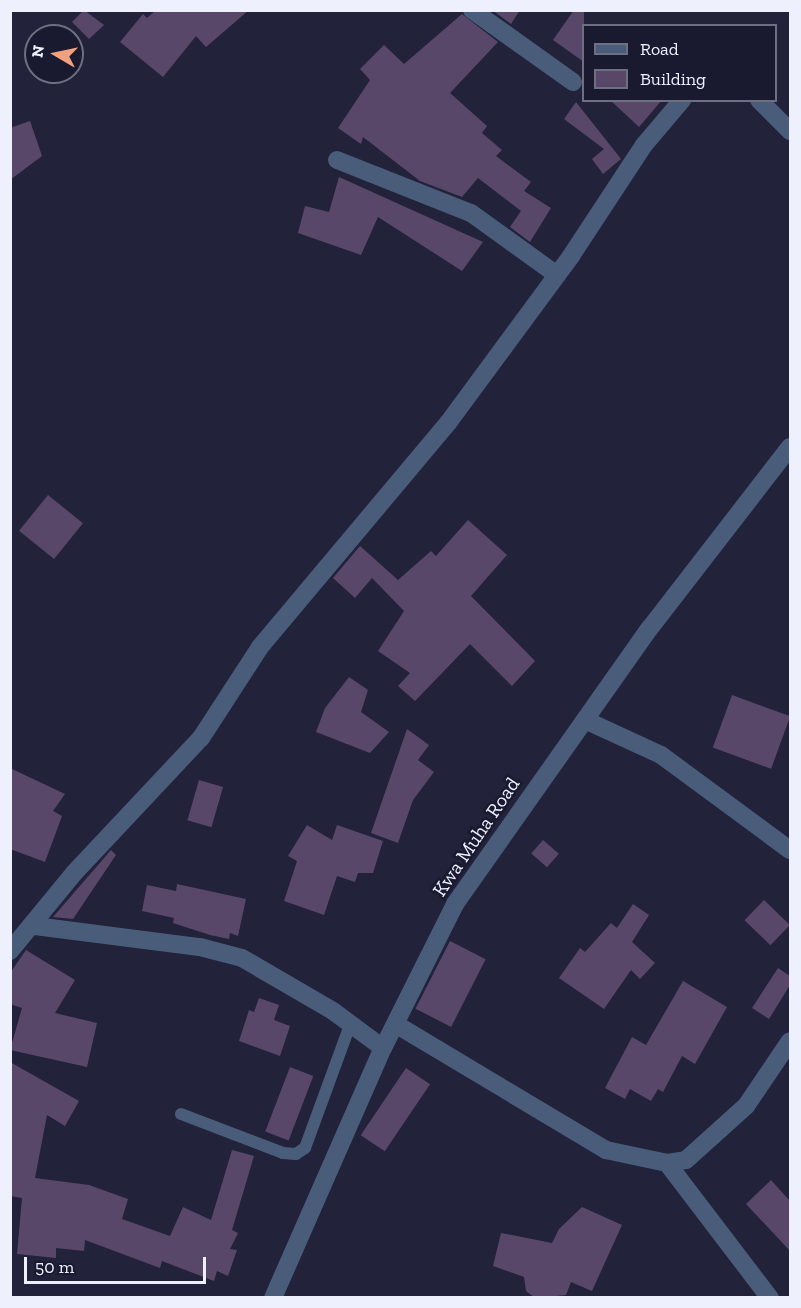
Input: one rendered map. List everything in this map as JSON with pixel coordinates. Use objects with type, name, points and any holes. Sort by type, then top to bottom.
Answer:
[{"type":"street","points":[[472,10],[573,82]]},
{"type":"street","points":[[10,951],[35,926],[75,872],[201,738],[260,646],[448,423],[557,275],[644,145],[680,102]]},
{"type":"street","points":[[761,102],[790,131]]},
{"type":"street","points":[[337,160],[471,213],[557,275]]},
{"type":"street","name":"Kwa Muha Road","points":[[273,1298],[383,1048],[397,1025],[455,904],[585,720],[790,447]]},
{"type":"street","points":[[585,720],[661,755],[790,850]]},
{"type":"street","points":[[35,926],[200,947],[242,958],[383,1048]]},
{"type":"street","points":[[397,1025],[606,1150],[667,1163],[686,1160],[707,1144],[746,1106],[787,1051]]},
{"type":"street","points":[[667,1163],[770,1298]]},
{"type":"lane","points":[[181,1114],[283,1153],[296,1154],[305,1148],[350,1025]]},
{"type":"building","points":[[84,10],[104,25],[89,39],[84,34],[84,24],[72,22]]},
{"type":"building","points":[[156,10],[249,10],[206,47],[196,36],[163,77],[120,42],[143,14],[147,18]]},
{"type":"building","points":[[492,10],[520,10],[511,24]]},
{"type":"building","points":[[574,10],[584,10],[582,61],[553,40]]},
{"type":"building","points":[[462,14],[498,42],[450,93],[487,126],[482,133],[502,150],[496,156],[531,182],[524,191],[551,208],[530,242],[510,227],[521,211],[478,178],[462,197],[420,181],[363,137],[361,144],[338,128],[370,80],[360,69],[384,45],[404,64]]},
{"type":"building","points":[[576,102],[621,159],[603,174],[592,159],[604,149],[564,119]]},
{"type":"building","points":[[612,102],[660,102],[639,127]]},
{"type":"building","points":[[30,121],[42,156],[10,180],[10,128]]},
{"type":"building","points":[[339,177],[483,242],[462,271],[378,217],[361,255],[298,233],[305,206],[329,212]]},
{"type":"building","points":[[48,495],[83,523],[54,559],[19,531]]},
{"type":"building","points":[[468,520],[507,555],[471,596],[535,661],[512,686],[470,644],[415,701],[398,686],[410,673],[378,651],[404,611],[372,578],[355,598],[333,578],[360,546],[398,580],[431,551],[436,556]]},
{"type":"building","points":[[349,677],[368,690],[361,712],[389,732],[370,753],[316,732],[325,708]]},
{"type":"building","points":[[732,695],[790,716],[771,769],[713,748]]},
{"type":"building","points":[[407,729],[429,745],[418,760],[434,772],[413,800],[398,843],[371,833]]},
{"type":"building","points":[[10,768],[65,794],[53,811],[62,816],[45,862],[10,849]]},
{"type":"building","points":[[199,780],[223,787],[211,827],[187,820]]},
{"type":"building","points":[[307,825],[332,840],[337,825],[383,841],[373,873],[358,873],[355,882],[337,876],[324,915],[284,901],[297,861],[288,856]]},
{"type":"building","points":[[543,840],[559,854],[547,867],[531,854]]},
{"type":"building","points":[[111,850],[116,855],[73,919],[53,917]]},
{"type":"building","points":[[177,884],[246,899],[238,936],[230,933],[229,939],[210,935],[173,923],[174,918],[142,911],[147,885],[176,891]]},
{"type":"building","points":[[764,900],[790,925],[770,945],[745,920]]},
{"type":"building","points":[[633,904],[649,915],[632,942],[655,963],[640,979],[631,970],[604,1009],[559,978],[580,948],[585,952],[611,923],[617,928]]},
{"type":"building","points":[[450,941],[486,959],[451,1027],[415,1009]]},
{"type":"building","points":[[26,950],[75,980],[55,1013],[97,1023],[87,1067],[10,1050],[22,1008],[10,1004],[10,973]]},
{"type":"building","points":[[778,968],[790,976],[790,985],[769,1019],[752,1008]]},
{"type":"building","points":[[683,981],[727,1007],[695,1064],[682,1056],[663,1092],[658,1089],[651,1101],[630,1089],[625,1099],[605,1088],[632,1037],[646,1045]]},
{"type":"building","points":[[259,998],[279,1005],[274,1020],[290,1026],[280,1056],[239,1041],[249,1010],[254,1012]]},
{"type":"building","points":[[10,1062],[79,1101],[65,1126],[47,1115],[35,1178],[89,1185],[128,1199],[122,1219],[170,1236],[183,1207],[211,1220],[232,1150],[254,1156],[232,1230],[238,1233],[230,1249],[237,1250],[228,1276],[217,1271],[214,1281],[162,1261],[160,1268],[85,1240],[84,1251],[56,1248],[56,1258],[17,1254],[22,1198],[10,1196]]},
{"type":"building","points":[[290,1067],[313,1076],[289,1140],[265,1131]]},
{"type":"building","points":[[406,1068],[430,1084],[385,1151],[361,1135]]},
{"type":"building","points":[[771,1180],[790,1201],[790,1251],[746,1204]]},
{"type":"building","points":[[582,1207],[622,1225],[592,1291],[571,1282],[566,1295],[535,1298],[526,1291],[524,1277],[493,1266],[501,1233],[552,1243],[559,1229]]}]
